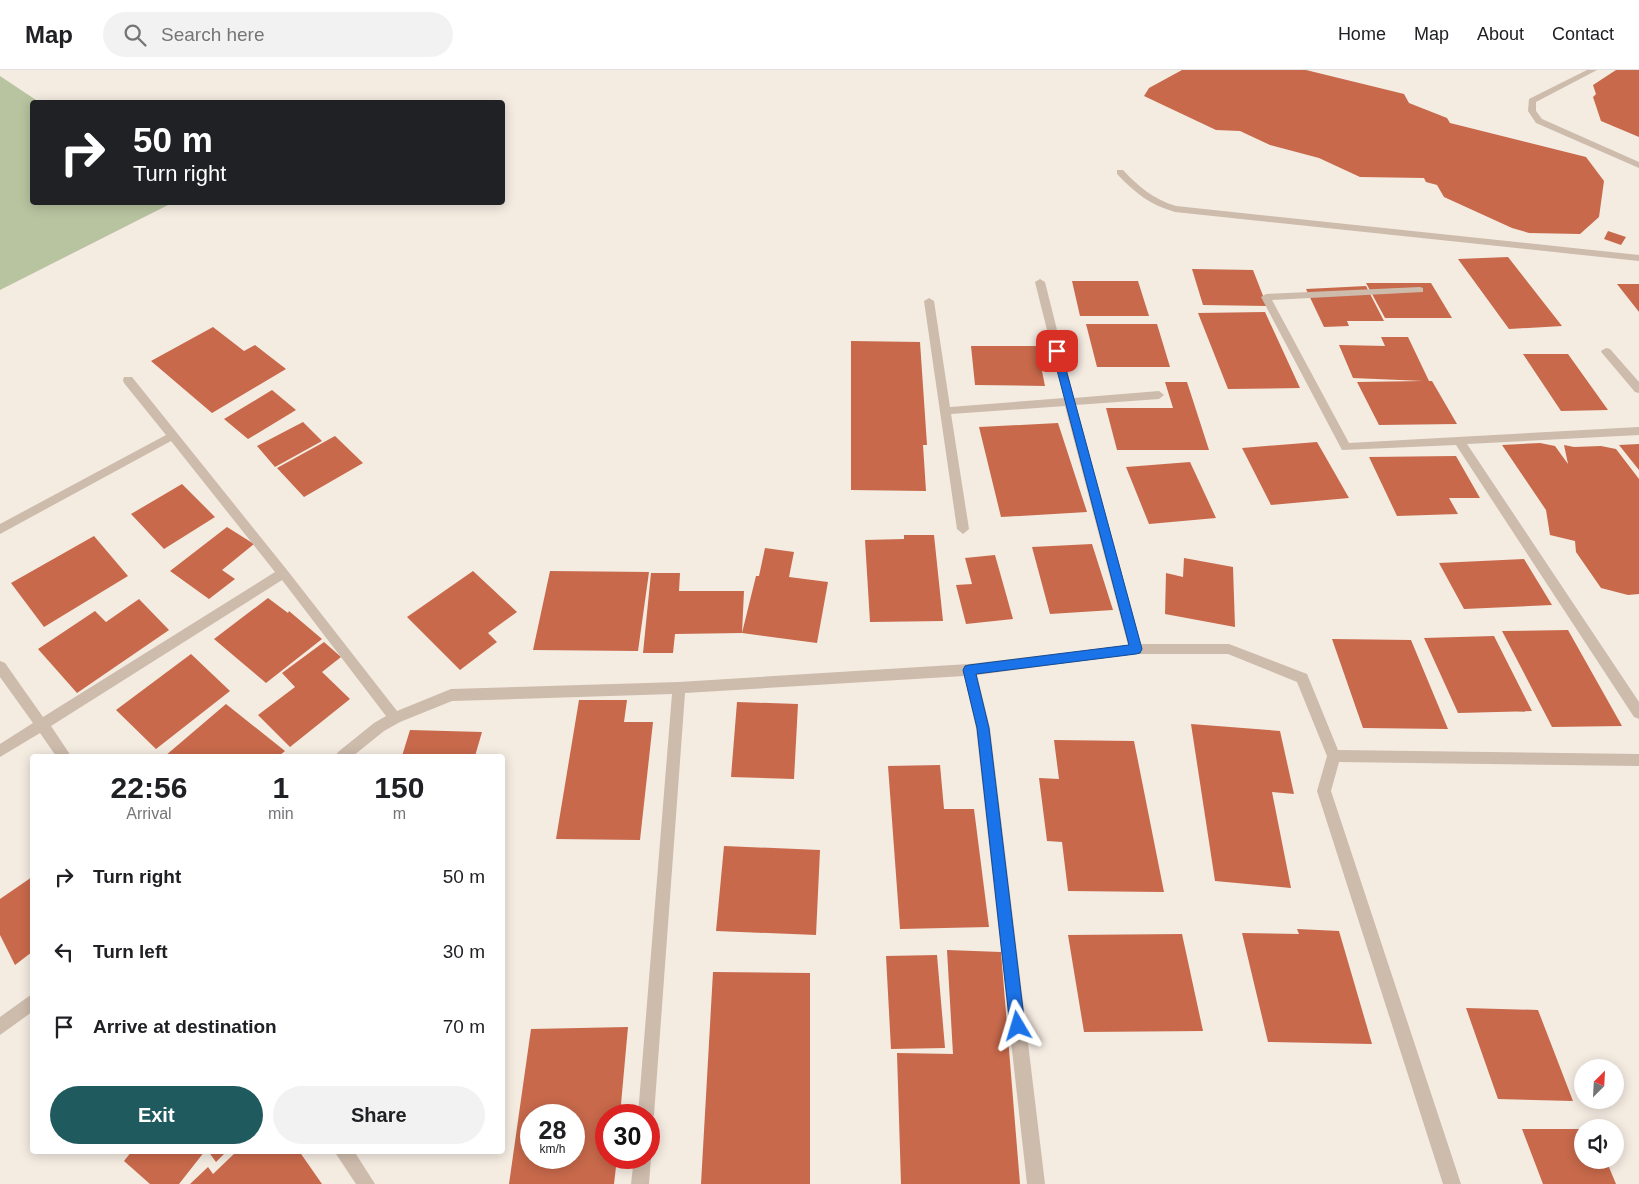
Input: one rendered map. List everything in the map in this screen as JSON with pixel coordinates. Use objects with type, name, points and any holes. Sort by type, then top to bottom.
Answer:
[{"type":"street","points":[[1593,70],[1532,100],[1532,111],[1539,121],[1639,165]]},
{"type":"street","points":[[1120,172],[1137,191],[1154,203],[1175,209],[1639,258]]},
{"type":"street","points":[[1040,282],[1070,403],[1136,649]]},
{"type":"street","points":[[1420,290],[1266,297],[1346,447],[1639,431]]},
{"type":"street","points":[[929,301],[963,529]]},
{"type":"street","points":[[1606,351],[1639,389]]},
{"type":"street","points":[[128,380],[283,573],[395,718]]},
{"type":"street","points":[[946,410],[1070,403],[1159,395]]},
{"type":"street","points":[[0,529],[172,436]]},
{"type":"street","points":[[1460,442],[1639,713]]},
{"type":"street","points":[[0,750],[283,573]]},
{"type":"street","points":[[345,754],[379,727],[395,718],[451,695],[679,688],[969,670],[1136,649],[1229,649],[1302,678],[1334,756],[1324,791],[1452,1184]]},
{"type":"street","points":[[0,667],[63,754]]},
{"type":"street","points":[[969,670],[983,728],[1036,1184]]},
{"type":"street","points":[[647,1104],[679,688]]},
{"type":"street","points":[[1334,756],[1639,760]]},
{"type":"street","points":[[0,1026],[30,1004]]},
{"type":"street","points":[[345,1154],[366,1184]]},
{"type":"street","points":[[640,1184],[641,1169]]},
{"type":"green space","points":[[0,76],[36,100],[30,100],[30,205],[168,205],[0,290]]},
{"type":"building","points":[[1182,70],[1306,70],[1404,94],[1409,103],[1447,118],[1450,123],[1586,157],[1604,181],[1599,217],[1580,234],[1529,233],[1512,228],[1444,197],[1437,185],[1426,182],[1424,178],[1360,177],[1319,158],[1270,145],[1240,131],[1216,130],[1144,96],[1149,88]]},
{"type":"building","points":[[1616,70],[1639,70],[1639,137],[1601,121],[1593,97],[1596,94],[1593,85]]},
{"type":"building","points":[[1608,231],[1626,237],[1621,245],[1604,239]]},
{"type":"building","points":[[1508,257],[1562,326],[1509,329],[1458,259]]},
{"type":"building","points":[[1192,269],[1253,270],[1267,306],[1203,305]]},
{"type":"building","points":[[1072,281],[1138,281],[1149,316],[1080,316]]},
{"type":"building","points":[[1366,283],[1431,283],[1452,318],[1385,318]]},
{"type":"building","points":[[1617,284],[1639,284],[1639,312]]},
{"type":"building","points":[[1366,286],[1384,321],[1347,321],[1349,326],[1324,327],[1306,289]]},
{"type":"building","points":[[1265,312],[1300,388],[1228,389],[1198,313]]},
{"type":"building","points":[[1086,324],[1157,324],[1170,367],[1097,367]]},
{"type":"building","points":[[213,327],[244,351],[255,345],[286,369],[212,413],[151,361]]},
{"type":"building","points":[[1381,337],[1408,337],[1429,381],[1432,381],[1457,424],[1379,425],[1357,382],[1423,381],[1353,378],[1339,345],[1385,346]]},
{"type":"building","points":[[851,341],[920,342],[927,445],[923,445],[926,491],[851,490]]},
{"type":"building","points":[[971,346],[1037,346],[1045,386],[975,385]]},
{"type":"building","points":[[1523,354],[1568,354],[1608,410],[1561,411]]},
{"type":"building","points":[[1165,382],[1187,382],[1209,450],[1117,450],[1106,408],[1173,408]]},
{"type":"building","points":[[272,390],[296,410],[248,439],[224,419]]},
{"type":"building","points":[[303,422],[322,441],[275,467],[257,446]]},
{"type":"building","points":[[1058,423],[1087,512],[1001,517],[979,427]]},
{"type":"building","points":[[335,436],[363,463],[304,497],[277,468]]},
{"type":"building","points":[[1317,442],[1349,498],[1271,505],[1242,448]]},
{"type":"building","points":[[1540,443],[1555,446],[1568,464],[1564,445],[1574,447],[1601,446],[1616,449],[1639,479],[1639,594],[1628,595],[1601,588],[1576,552],[1575,541],[1550,535],[1546,510],[1502,445]]},
{"type":"building","points":[[1639,444],[1639,470],[1619,445]]},
{"type":"building","points":[[1456,456],[1480,498],[1449,498],[1458,514],[1397,516],[1369,457]]},
{"type":"building","points":[[1190,462],[1216,518],[1149,524],[1126,467]]},
{"type":"building","points":[[182,484],[215,517],[164,549],[131,514]]},
{"type":"building","points":[[227,527],[254,544],[222,570],[235,579],[209,599],[170,571]]},
{"type":"building","points":[[904,535],[934,535],[943,621],[870,622],[865,540],[904,539]]},
{"type":"building","points":[[94,536],[128,576],[44,627],[11,583]]},
{"type":"building","points":[[1092,544],[1113,610],[1050,614],[1032,547]]},
{"type":"building","points":[[765,548],[794,552],[789,577],[828,582],[817,643],[742,633],[756,576],[759,576]]},
{"type":"building","points":[[995,555],[1013,619],[966,624],[956,585],[972,584],[965,558]]},
{"type":"building","points":[[1184,558],[1233,567],[1235,627],[1165,614],[1166,573],[1183,577]]},
{"type":"building","points":[[1524,559],[1552,605],[1464,609],[1439,563]]},
{"type":"building","points":[[473,571],[517,612],[488,633],[497,642],[460,670],[407,617]]},
{"type":"building","points":[[550,571],[649,572],[638,651],[533,650]]},
{"type":"building","points":[[651,573],[680,573],[679,591],[744,591],[742,633],[675,634],[673,653],[643,653]]},
{"type":"building","points":[[268,598],[288,613],[289,611],[322,639],[266,683],[214,639]]},
{"type":"building","points":[[139,599],[169,630],[77,693],[38,649],[95,611],[106,622]]},
{"type":"building","points":[[1568,630],[1622,726],[1552,727],[1502,631]]},
{"type":"building","points":[[1494,636],[1532,711],[1458,713],[1424,638]]},
{"type":"building","points":[[1332,639],[1411,640],[1448,729],[1363,728]]},
{"type":"building","points":[[324,642],[341,657],[322,672],[350,699],[290,747],[258,715],[295,687],[282,673]]},
{"type":"building","points":[[191,654],[230,691],[156,749],[116,710]]},
{"type":"building","points":[[579,700],[627,700],[624,722],[653,722],[640,840],[556,839]]},
{"type":"building","points":[[737,702],[798,704],[794,779],[731,777]]},
{"type":"building","points":[[226,704],[285,751],[281,754],[167,754]]},
{"type":"building","points":[[1191,724],[1280,731],[1294,794],[1272,792],[1291,888],[1215,881]]},
{"type":"building","points":[[410,730],[482,732],[476,754],[403,754]]},
{"type":"building","points":[[1054,740],[1134,741],[1164,892],[1068,891],[1062,842],[1047,841],[1039,778],[1059,779]]},
{"type":"building","points":[[940,765],[944,809],[974,809],[989,927],[900,929],[888,766]]},
{"type":"building","points":[[724,846],[820,850],[816,935],[716,931]]},
{"type":"building","points":[[30,878],[30,954],[15,965],[0,935],[0,899]]},
{"type":"building","points":[[1297,929],[1339,931],[1372,1044],[1268,1042],[1242,933],[1299,934]]},
{"type":"building","points":[[1182,934],[1203,1031],[1084,1032],[1068,935]]},
{"type":"building","points":[[947,950],[1001,952],[1020,1184],[901,1184],[897,1053],[953,1054]]},
{"type":"building","points":[[937,955],[945,1048],[891,1049],[886,956]]},
{"type":"building","points":[[713,972],[810,973],[810,1184],[701,1184]]},
{"type":"building","points":[[1466,1008],[1538,1010],[1573,1101],[1498,1099]]},
{"type":"building","points":[[628,1027],[621,1104],[595,1104],[595,1169],[616,1169],[614,1184],[509,1184],[520,1106],[520,1169],[585,1169],[585,1104],[520,1104],[531,1029]]},
{"type":"building","points":[[1522,1129],[1574,1129],[1574,1169],[1610,1169],[1616,1184],[1543,1184]]},
{"type":"building","points":[[130,1154],[203,1154],[179,1184],[150,1184],[124,1161]]},
{"type":"building","points":[[210,1154],[224,1154],[216,1162]]},
{"type":"building","points":[[234,1154],[301,1154],[322,1184],[190,1184],[208,1167],[213,1174]]},
{"type":"route","points":[[1018,1026],[983,728],[969,670],[1136,649],[1057,351]]}]
